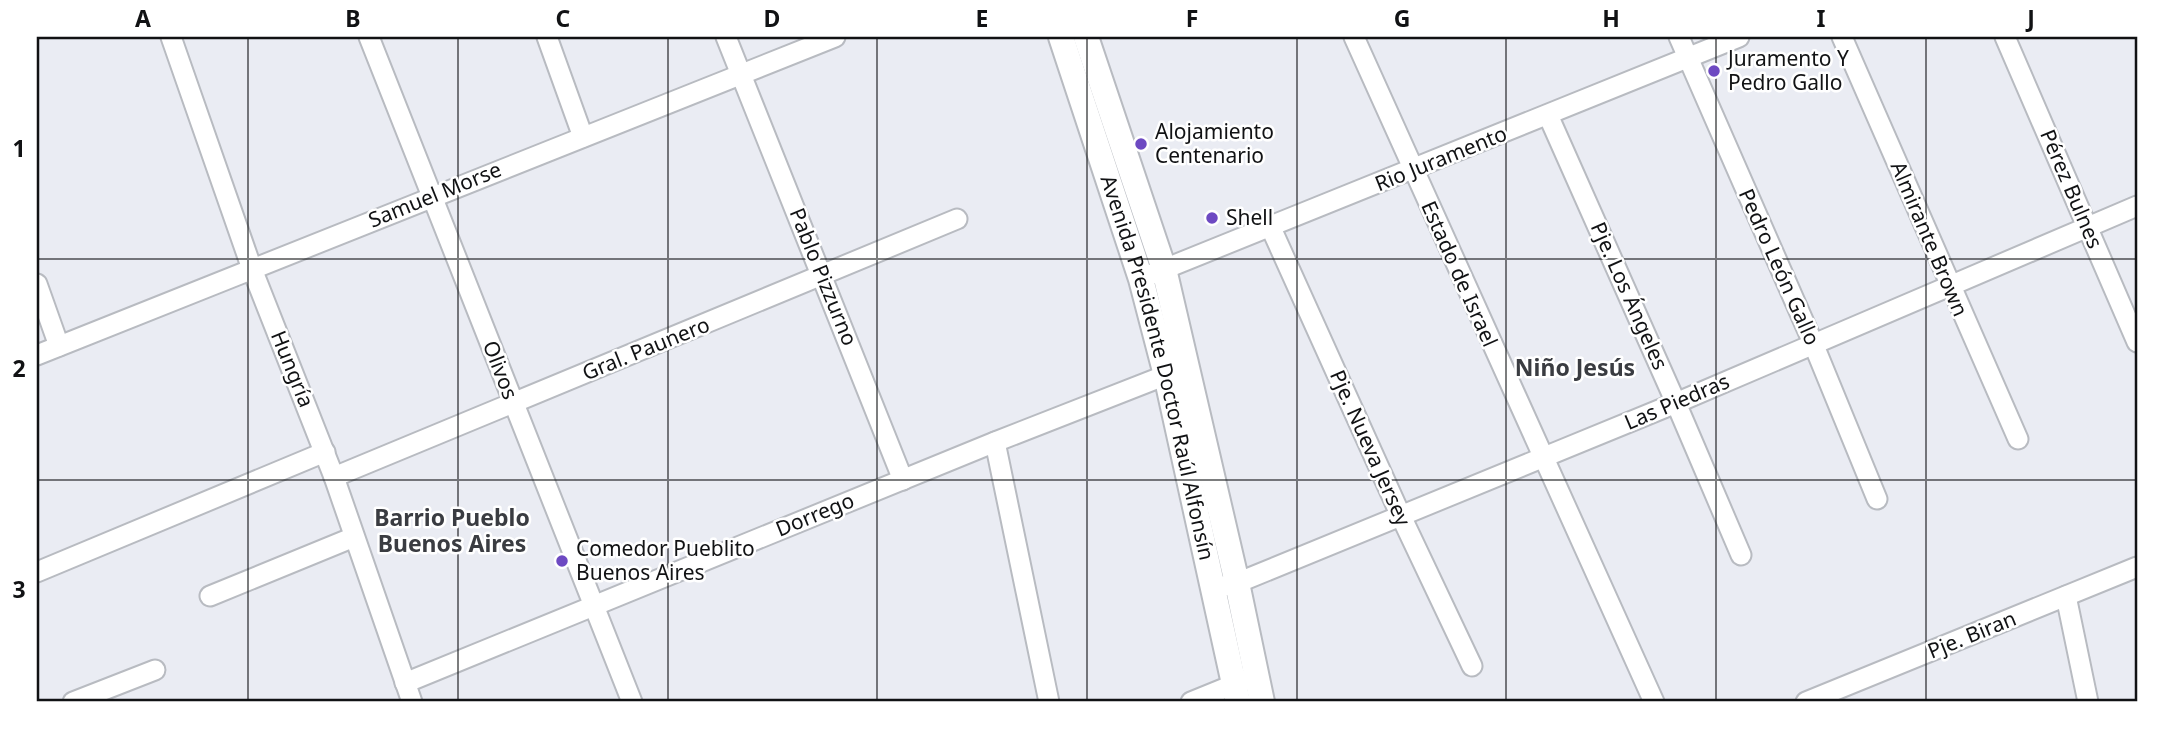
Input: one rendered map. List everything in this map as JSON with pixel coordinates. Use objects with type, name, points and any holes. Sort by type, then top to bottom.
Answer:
[{"type":"main road","name":"Avenida Presidente Doctor Raúl Alfonsín","points":[[1061,37],[1153,274]]},
{"type":"main road","name":"Avenida Presidente Doctor Raúl Alfonsín","points":[[1086,37],[1237,583],[1242,688]]},
{"type":"main road","name":"Avenida Presidente Doctor Raúl Alfonsín","points":[[1177,371],[1213,588],[1242,688],[1262,702]]},
{"type":"street","name":"Hungría","points":[[171,37],[252,269],[325,452],[412,702]]},
{"type":"street","name":"Olivos","points":[[369,37],[632,702]]},
{"type":"street","points":[[547,37],[583,137]]},
{"type":"street","name":"Pablo Pizzurno","points":[[726,37],[903,480]]},
{"type":"street","name":"Samuel Morse","points":[[37,355],[835,37]]},
{"type":"street","name":"Estado de Israel","points":[[1354,37],[1654,702]]},
{"type":"street","name":"Pedro León Gallo","points":[[1679,37],[1877,499]]},
{"type":"street","name":"Rio Juramento","points":[[1153,274],[1739,37]]},
{"type":"street","name":"Almirante Brown","points":[[1842,37],[2018,439]]},
{"type":"street","name":"Pérez Bulnes","points":[[2005,37],[2137,342]]},
{"type":"street","name":"Pje. Los Ángeles","points":[[1548,115],[1741,555]]},
{"type":"street","name":"Las Piedras","points":[[1213,588],[1237,583],[1676,403],[2137,206]]},
{"type":"street","name":"Gral. Paunero","points":[[334,477],[823,277],[957,219]]},
{"type":"street","name":"Pje. Nueva Jersey","points":[[1271,228],[1472,666]]},
{"type":"street","points":[[37,284],[59,346]]},
{"type":"street","name":"Dorrego","points":[[405,683],[995,442],[1177,371]]},
{"type":"street","points":[[995,442],[1049,702]]},
{"type":"street","points":[[37,572],[325,452]]},
{"type":"street","points":[[210,596],[354,537]]},
{"type":"street","name":"Pje. Biran","points":[[1806,702],[2137,567]]},
{"type":"street","points":[[2066,596],[2088,702]]},
{"type":"street","points":[[73,702],[155,670]]},
{"type":"street","points":[[1191,702],[1242,688]]},
{"type":"place","name":"Juramento Y Pedro Gallo","points":[[1714,71]]},
{"type":"place","name":"Alojamiento Centenario","points":[[1141,144]]},
{"type":"place","name":"Shell","points":[[1212,218]]},
{"type":"place","name":"Comedor Pueblito Buenos Aires","points":[[562,561]]},
{"type":"district","name":"Niño Jesús","points":[[1575,368]]},
{"type":"district","name":"Barrio Pueblo Buenos Aires","points":[[452,531]]}]
